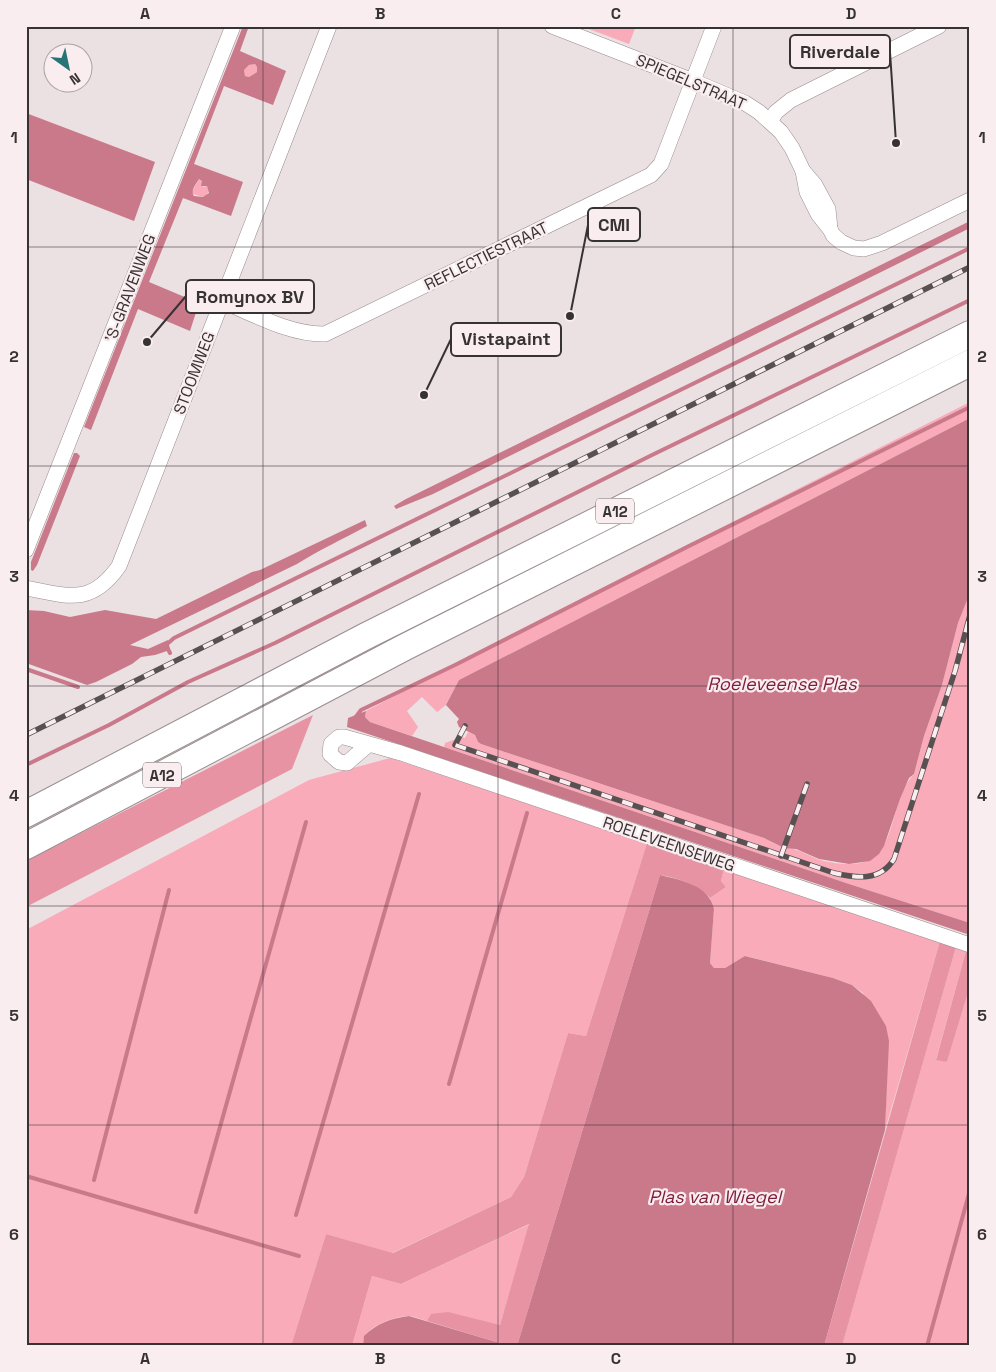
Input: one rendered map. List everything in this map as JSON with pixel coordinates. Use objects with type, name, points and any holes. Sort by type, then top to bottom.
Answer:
[{"type":"highway","name":"A12","points":[[26,814],[366,636],[970,334]]},
{"type":"highway","name":"A12","points":[[26,846],[407,646],[970,363]]},
{"type":"street","name":"'S-GRAVENWEG","points":[[26,550],[233,26]]},
{"type":"street","name":"STOOMWEG","points":[[26,588],[70,596],[85,595],[109,580],[119,566],[329,26]]},
{"type":"street","name":"SPIEGELSTRAAT","points":[[552,26],[694,81],[745,103],[770,121],[781,132],[792,148],[803,171],[815,185],[828,210],[830,229],[833,235],[854,248],[872,248],[970,200]]},
{"type":"street","name":"REFLECTIESTRAAT","points":[[222,301],[296,332],[312,335],[325,334],[651,175],[661,164],[714,26]]},
{"type":"street","points":[[770,121],[776,112],[790,100],[940,26]]},
{"type":"street","name":"ROELEVEENSEWEG","points":[[369,744],[411,756],[970,945]]},
{"type":"shaded area","points":[[581,26],[636,26],[629,44]]},
{"type":"shaded area","points":[[255,64],[257,72],[249,77],[245,76],[244,70],[249,65]]},
{"type":"shaded area","points":[[199,179],[202,181],[203,187],[207,186],[209,191],[203,197],[192,192]]},
{"type":"shaded area","points":[[970,402],[970,418],[459,680],[446,705],[437,712],[422,697],[407,711],[418,727],[412,736],[370,722],[365,717],[366,711],[594,592]]},
{"type":"shaded area","points":[[970,593],[970,923],[444,747],[445,743],[462,737],[465,738],[468,732],[475,735],[481,744],[764,838],[782,847],[793,849],[817,859],[844,864],[863,862],[878,854],[883,847],[891,829],[903,790],[914,774],[924,736],[942,685],[958,623]]},
{"type":"shaded area","points":[[313,715],[292,769],[26,907],[26,861]]},
{"type":"shaded area","points":[[390,758],[647,843],[586,1036],[568,1033],[524,1177],[511,1197],[392,1253],[326,1234],[291,1346],[26,1346],[26,930],[309,780]]},
{"type":"shaded area","points":[[647,843],[724,869],[721,881],[726,887],[710,898],[687,882],[660,875],[517,1346],[510,1346],[427,1321],[431,1314],[448,1312],[500,1325],[529,1224],[401,1284],[372,1276],[352,1346],[291,1346],[326,1234],[393,1253],[511,1197],[524,1177],[568,1033],[586,1036]]},
{"type":"shaded area","points":[[724,869],[940,941],[885,1130],[887,1073],[863,993],[852,985],[833,978],[746,956],[725,968],[714,968],[710,963],[714,909],[710,898],[726,887],[721,881]]},
{"type":"shaded area","points":[[940,941],[956,947],[842,1346],[824,1346]]},
{"type":"shaded area","points":[[956,947],[966,951],[936,1059],[947,1062],[970,986],[970,1346],[842,1346]]},
{"type":"shaded area","points":[[966,951],[970,952],[970,986],[947,1062],[936,1060]]},
{"type":"shaded area","points":[[530,1224],[500,1325],[432,1314],[427,1321],[413,1316],[405,1316],[378,1325],[367,1333],[363,1346],[352,1346],[372,1276],[401,1284]]},
{"type":"water","points":[[243,26],[249,26],[240,51],[286,71],[273,105],[224,86],[194,164],[243,182],[231,216],[183,198],[149,282],[199,303],[190,331],[138,309],[91,430],[84,427]],"holes":[[[255,64],[257,72],[249,77],[245,76],[244,70],[249,65]],[[199,179],[202,181],[201,186],[207,186],[209,193],[203,197],[194,196],[193,194]]]},
{"type":"water","points":[[26,113],[155,162],[134,221],[26,179]]},
{"type":"water","points":[[970,221],[970,228],[433,494],[396,509],[394,506],[406,499]]},
{"type":"water","name":"Roeleveense Plas","points":[[970,418],[970,593],[958,623],[942,685],[924,736],[914,774],[909,778],[900,799],[884,846],[879,854],[870,861],[849,864],[819,859],[796,849],[784,848],[764,838],[481,744],[475,735],[459,727],[457,722],[459,719],[446,705],[459,680]]},
{"type":"water","points":[[74,453],[80,456],[33,571],[31,570],[31,562]]},
{"type":"water","points":[[365,520],[367,526],[297,564],[130,645],[148,649],[168,640],[170,650],[141,657],[132,664],[96,682],[87,685],[26,663],[26,627],[29,621],[26,619],[26,610],[44,611],[70,617],[105,610],[156,619]]},
{"type":"water","points":[[366,711],[365,717],[370,722],[970,923],[970,935],[347,727],[348,718]]},
{"type":"water","name":"Plas van Wiegel","points":[[660,875],[693,885],[706,894],[711,901],[714,909],[710,963],[714,968],[725,968],[745,956],[833,978],[852,985],[871,1001],[886,1026],[889,1041],[885,1130],[824,1346],[517,1346]]},
{"type":"water","points":[[409,1316],[510,1346],[363,1346],[364,1336],[379,1324]]},
{"type":"waterway","points":[[170,653],[166,645],[174,638],[970,248]]},
{"type":"waterway","points":[[26,765],[109,725],[188,682],[275,643],[650,456],[970,300]]},
{"type":"waterway","points":[[355,718],[361,710],[455,665],[689,546],[970,407]]},
{"type":"waterway","points":[[26,669],[78,687]]},
{"type":"waterway","points":[[296,1215],[419,794]]},
{"type":"waterway","points":[[449,1084],[527,813]]},
{"type":"waterway","points":[[196,1212],[306,822]]},
{"type":"waterway","points":[[94,1180],[169,890]]},
{"type":"waterway","points":[[26,1176],[299,1256]]},
{"type":"waterway","points":[[927,1346],[970,1190]]},
{"type":"railway","points":[[26,735],[970,267]]},
{"type":"railway","points":[[465,726],[455,745],[834,873],[859,877],[875,875],[882,872],[894,859],[955,671],[970,615]]},
{"type":"railway","points":[[781,856],[807,784]]},
{"type":"place","name":"Riverdale","points":[[896,143]]},
{"type":"place","name":"CMI","points":[[570,316]]},
{"type":"place","name":"Romynox BV","points":[[147,342]]},
{"type":"place","name":"Vistapaint","points":[[424,395]]}]
